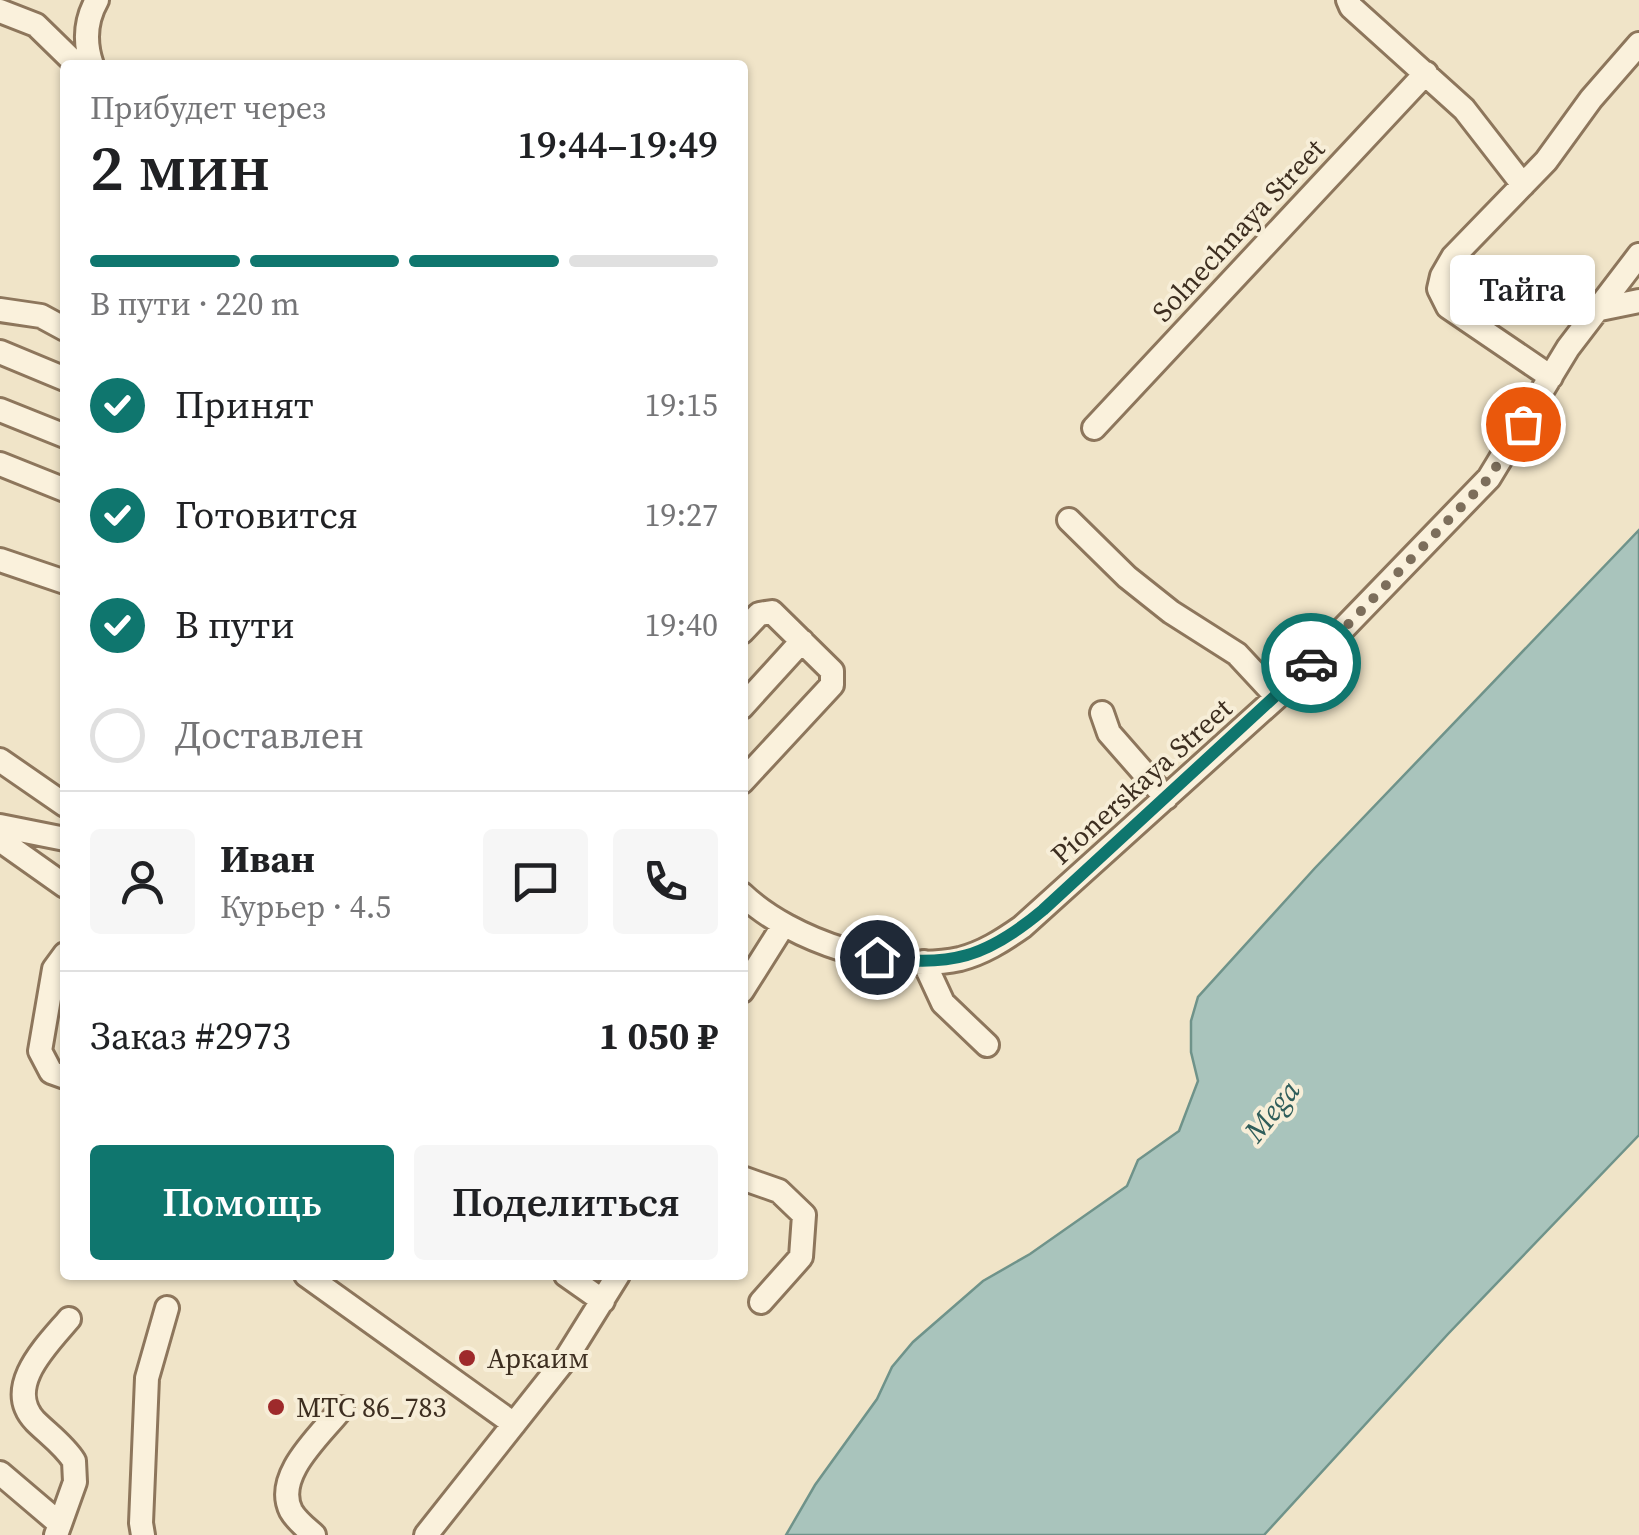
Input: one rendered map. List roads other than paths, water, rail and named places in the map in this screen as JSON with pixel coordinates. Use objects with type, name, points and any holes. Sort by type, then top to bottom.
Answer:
[{"type":"street","points":[[91,60],[87,24],[97,0]]},
{"type":"street","points":[[1349,4],[1464,109],[1523,185]]},
{"type":"street","points":[[0,11],[36,25],[72,60]]},
{"type":"street","points":[[1550,377],[1448,306],[1439,289],[1442,276],[1452,257],[1523,185],[1637,52]]},
{"type":"street","name":"Solnechnaya Street","points":[[1094,428],[1426,73]]},
{"type":"street","name":"Pionerskaya Street","points":[[748,899],[783,926],[877,957],[924,962],[960,958],[1000,942],[1043,910],[1278,697],[1489,478],[1595,310],[1639,255]]},
{"type":"street","points":[[1595,310],[1639,301]]},
{"type":"street","points":[[0,310],[41,316],[60,326]]},
{"type":"street","points":[[0,352],[60,377]]},
{"type":"street","points":[[0,410],[60,434]]},
{"type":"street","points":[[0,464],[60,488]]},
{"type":"street","points":[[1069,520],[1170,612],[1238,654],[1278,697]]},
{"type":"street","points":[[0,560],[60,580]]},
{"type":"street","points":[[748,626],[760,614],[772,612],[832,671],[832,686],[748,776]]},
{"type":"street","points":[[748,700],[802,641]]},
{"type":"street","points":[[1102,713],[1109,732],[1166,798]]},
{"type":"street","points":[[3,769],[60,802]]},
{"type":"street","points":[[0,826],[60,838]]},
{"type":"street","points":[[0,840],[60,882]]},
{"type":"street","points":[[748,981],[783,926]]},
{"type":"street","points":[[60,961],[54,970],[40,1050],[52,1072],[60,1075]]},
{"type":"street","points":[[924,962],[943,1003],[987,1045]]},
{"type":"street","points":[[748,1180],[779,1192],[804,1216],[801,1257],[761,1302]]},
{"type":"street","points":[[313,1280],[514,1424]]},
{"type":"street","points":[[573,1280],[602,1301]]},
{"type":"street","points":[[426,1535],[567,1357],[615,1280]]},
{"type":"street","points":[[144,1535],[141,1523],[147,1378],[166,1308]]},
{"type":"street","points":[[0,1473],[58,1529],[75,1482],[74,1461],[32,1418],[23,1392],[29,1371],[69,1319]]},
{"type":"street","points":[[314,1535],[292,1511],[288,1499],[290,1474],[342,1408]]},
{"type":"water","name":"Mega","points":[[1639,530],[1639,1135],[1448,1334],[1264,1535],[786,1535],[815,1485],[877,1399],[892,1367],[913,1342],[983,1281],[1030,1254],[1127,1186],[1138,1160],[1179,1131],[1198,1081],[1191,1052],[1191,1021],[1198,997],[1315,868]]},
{"type":"place","name":"Тайга","points":[[1523,424]]},
{"type":"place","name":"Аркаим","points":[[467,1358]]},
{"type":"place","name":"МТС 86_783","points":[[276,1407]]}]
